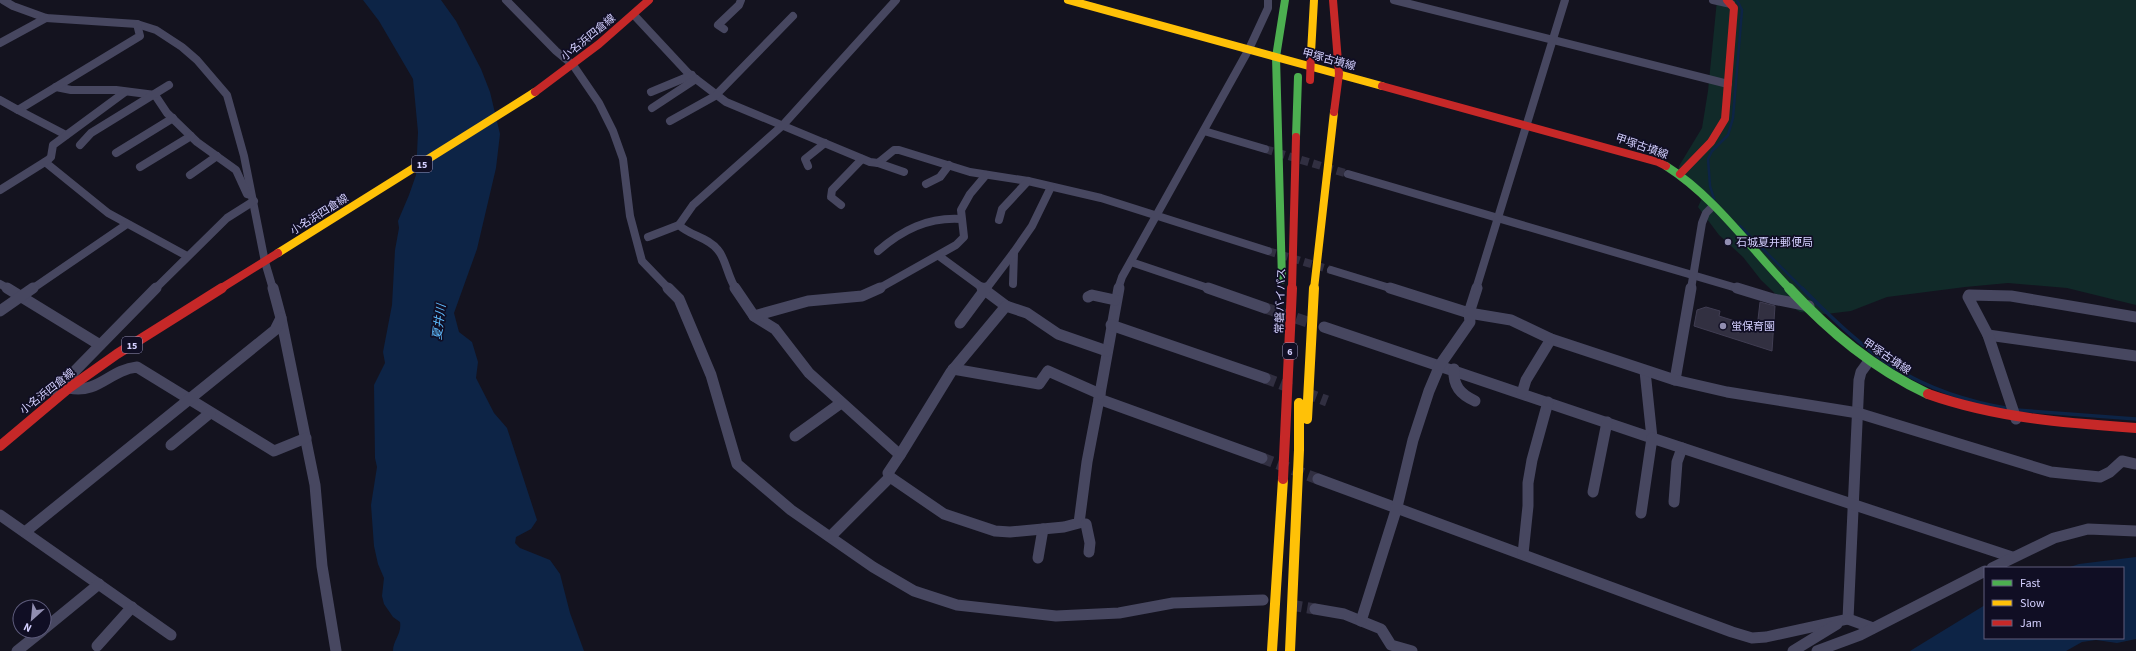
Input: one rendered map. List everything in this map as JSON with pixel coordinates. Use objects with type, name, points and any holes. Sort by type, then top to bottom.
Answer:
[{"type":"main road","name":"小名浜四倉線","points":[[0,446],[69,388],[117,354],[516,105],[571,66],[634,15],[649,0]]},
{"type":"main road","name":"甲塚古墳線","points":[[1068,0],[1658,162],[1680,174],[1713,206],[1756,254],[1840,338],[1869,361],[1913,388],[1948,402],[1980,412],[2014,413],[2136,428]]},
{"type":"main road","points":[[1285,0],[1276,57],[1282,293],[1287,398]]},
{"type":"main road","points":[[1310,84],[1314,0]]},
{"type":"main road","points":[[1298,470],[1306,439],[1315,267],[1339,74],[1333,0]]},
{"type":"main road","points":[[1680,174],[1705,149],[1720,130],[1725,119],[1734,24],[1734,8],[1729,2]]},
{"type":"main road","name":"常磐バイパス","points":[[1272,651],[1293,270],[1299,50]]},
{"type":"main road","name":"6","points":[[1290,651],[1298,470],[1298,405],[1304,293]]},
{"type":"street","points":[[3,0],[13,6],[46,18],[137,24],[156,30],[182,47],[197,60],[227,95],[244,156],[253,199],[269,259],[306,438],[315,485],[322,566],[336,651]]},
{"type":"street","points":[[506,0],[571,66],[599,103],[613,131],[623,159],[630,216],[642,260],[654,275],[679,299],[711,375],[737,464],[791,510],[873,566],[914,591],[957,605],[1056,616],[1119,613],[1173,603],[1263,600]]},
{"type":"street","points":[[724,29],[718,25],[739,5],[741,0]]},
{"type":"street","points":[[648,237],[679,224],[693,205],[783,126],[896,0]]},
{"type":"street","points":[[1006,306],[953,369],[888,473],[890,477],[944,514],[995,531],[1010,532],[1043,529],[1079,523],[1087,462],[1100,396],[1118,285],[1249,49],[1268,8],[1268,0]]},
{"type":"street","points":[[1394,0],[1728,84]]},
{"type":"street","points":[[1361,621],[1397,507],[1413,440],[1429,391],[1440,364],[1467,329],[1470,322],[1469,313],[1497,218],[1525,125],[1554,41],[1565,0]]},
{"type":"street","points":[[1713,0],[1729,2]]},
{"type":"street","points":[[634,15],[694,77],[715,96],[862,159],[904,172]]},
{"type":"street","points":[[670,120],[715,96],[792,16]]},
{"type":"street","points":[[0,43],[46,18]]},
{"type":"street","points":[[18,110],[140,36],[137,24]]},
{"type":"street","points":[[650,92],[694,77]]},
{"type":"street","points":[[652,108],[694,77]]},
{"type":"street","points":[[1,102],[70,133],[83,141],[170,85]]},
{"type":"street","points":[[56,87],[71,90],[125,92],[155,95],[173,118],[190,136],[236,170],[247,194],[253,199]]},
{"type":"street","points":[[0,190],[45,162],[51,157],[53,145],[125,92]]},
{"type":"street","points":[[116,153],[173,118]]},
{"type":"street","points":[[1204,131],[1265,150]]},
{"type":"street","points":[[140,167],[190,136]]},
{"type":"street","points":[[808,166],[805,159],[825,143]]},
{"type":"street","points":[[878,163],[894,150],[898,150],[949,166],[986,175],[1028,181],[1101,198],[1268,251]]},
{"type":"street","points":[[190,175],[217,156]]},
{"type":"street","points":[[841,205],[831,197],[832,190],[862,159]]},
{"type":"street","points":[[45,162],[108,213],[187,256]]},
{"type":"street","points":[[926,184],[940,177],[949,166]]},
{"type":"street","points":[[1348,174],[1692,276],[1773,299],[1808,306]]},
{"type":"street","points":[[754,316],[808,301],[870,294],[939,256],[956,245],[964,237],[960,214],[964,204],[986,175]]},
{"type":"street","points":[[999,220],[1002,209],[1028,181]]},
{"type":"street","points":[[960,323],[986,290],[1032,226],[1051,187]]},
{"type":"street","points":[[51,403],[64,382],[187,256],[227,218],[253,199]]},
{"type":"street","points":[[1675,380],[1702,223],[1706,213],[1713,206]]},
{"type":"street","points":[[878,251],[894,237],[925,222],[935,219],[961,219]]},
{"type":"street","points":[[0,311],[127,224]]},
{"type":"street","points":[[679,224],[684,230],[708,241],[719,250],[730,281],[754,316],[775,329],[809,373],[900,455]]},
{"type":"street","points":[[1013,284],[1014,252]]},
{"type":"street","points":[[939,256],[1006,306],[1027,313],[1058,334],[1107,351]]},
{"type":"street","points":[[1131,262],[1265,308]]},
{"type":"street","points":[[1331,270],[1469,313],[1511,320],[1551,339],[1675,380],[1726,392],[1858,413],[2051,472],[2100,477],[2110,472],[2122,461],[2136,464]]},
{"type":"street","points":[[0,284],[100,345]]},
{"type":"street","points":[[1088,297],[1092,295],[1115,300]]},
{"type":"street","points":[[2014,413],[1988,335],[1968,298],[1969,295],[2011,296],[2136,317]]},
{"type":"street","points":[[25,532],[275,330],[281,318]]},
{"type":"street","points":[[1111,325],[1265,378]]},
{"type":"street","points":[[1324,327],[1440,364],[1652,438],[2012,557]]},
{"type":"street","points":[[1988,335],[2136,356]]},
{"type":"street","points":[[1522,393],[1526,380],[1551,339]]},
{"type":"street","points":[[1844,620],[1860,380],[1861,372],[1869,361]]},
{"type":"street","points":[[69,388],[80,392],[89,390],[126,367],[137,367],[274,451],[306,438]]},
{"type":"street","points":[[953,369],[1039,384],[1048,371],[1100,396],[1262,458]]},
{"type":"street","points":[[1454,369],[1455,386],[1458,392],[1475,401]]},
{"type":"street","points":[[1641,513],[1652,438],[1645,371]]},
{"type":"street","points":[[795,436],[841,402]]},
{"type":"street","points":[[1523,554],[1528,506],[1528,483],[1532,460],[1548,402]]},
{"type":"street","points":[[171,445],[210,412]]},
{"type":"street","points":[[1593,492],[1607,422]]},
{"type":"street","points":[[1674,502],[1677,462],[1682,448]]},
{"type":"street","points":[[831,536],[890,477]]},
{"type":"street","points":[[1318,479],[1752,638],[1781,635],[1844,620],[1873,628]]},
{"type":"street","points":[[0,514],[171,635]]},
{"type":"street","points":[[1086,524],[1090,543],[1089,552]]},
{"type":"street","points":[[1038,558],[1043,529]]},
{"type":"street","points":[[1994,567],[2054,538],[2088,529],[2136,531]]},
{"type":"street","points":[[1817,651],[1860,635],[1984,572]]},
{"type":"street","points":[[52,623],[99,584]]},
{"type":"street","points":[[97,646],[132,607]]},
{"type":"street","points":[[1315,609],[1344,614],[1381,629],[1391,645],[1412,651]]},
{"type":"street","points":[[1793,651],[1844,620]]},
{"type":"street","points":[[17,651],[32,639]]},
{"type":"green space","points":[[1717,0],[2136,0],[2136,305],[2067,288],[2008,283],[1887,297],[1851,311],[1826,314],[1800,312],[1783,301],[1761,280],[1743,257],[1719,235],[1698,207],[1702,198],[1677,177],[1679,166],[1702,128],[1708,91]]},
{"type":"water","name":"夏井川","points":[[363,0],[441,0],[456,21],[481,69],[490,92],[500,134],[496,168],[477,249],[454,313],[459,332],[472,342],[478,362],[476,378],[494,413],[507,428],[537,520],[531,529],[516,537],[515,543],[520,548],[550,560],[560,574],[570,613],[584,651],[393,651],[394,644],[400,630],[400,622],[393,617],[384,604],[382,596],[384,578],[378,564],[374,546],[371,505],[377,467],[375,458],[374,385],[385,363],[383,352],[392,305],[395,250],[399,228],[398,221],[416,175],[418,132],[413,79],[379,21]]},
{"type":"water","points":[[2136,557],[2136,639],[2117,643],[2096,640],[2082,642],[2066,651],[1910,651],[1984,606],[1984,639],[2124,639],[2124,567],[2070,567],[2079,564]]},
{"type":"building","name":"蛍保育園","points":[[1760,302],[1775,306],[1772,351],[1694,326],[1697,310],[1706,307],[1720,311],[1719,316],[1757,328]]},
{"type":"waterway","points":[[1714,199],[1710,186],[1708,159],[1712,151],[1728,135],[1733,118],[1742,10],[1737,0]]},
{"type":"waterway","points":[[1740,226],[1826,312],[1872,352],[1895,368],[1920,382],[1947,393],[1977,402],[2011,409]]},
{"type":"waterway","points":[[2016,410],[2136,419]]},
{"type":"tunnel","points":[[1265,149],[1348,174]]},
{"type":"tunnel","points":[[1268,251],[1331,270]]},
{"type":"tunnel","points":[[1265,308],[1314,324]]},
{"type":"tunnel","points":[[1265,378],[1291,388]]},
{"type":"tunnel","points":[[1306,393],[1327,401]]},
{"type":"tunnel","points":[[1262,458],[1318,479]]},
{"type":"tunnel","points":[[1291,605],[1315,609]]},
{"type":"traffic: fast","points":[[1282,280],[1276,57],[1285,0]]},
{"type":"traffic: fast","points":[[1296,137],[1298,77]]},
{"type":"traffic: fast","points":[[1666,166],[1678,173],[1699,191],[1786,285],[1829,328],[1876,366],[1901,381],[1928,394]]},
{"type":"traffic: slow","points":[[1068,0],[1382,86]]},
{"type":"traffic: slow","points":[[1311,53],[1314,0]]},
{"type":"traffic: slow","points":[[278,253],[535,92]]},
{"type":"traffic: slow","points":[[1307,419],[1315,267],[1334,112]]},
{"type":"traffic: slow","points":[[1290,651],[1299,450],[1299,403]]},
{"type":"traffic: slow","points":[[1272,651],[1283,479]]},
{"type":"traffic: jam","points":[[535,92],[599,44],[649,0]]},
{"type":"traffic: jam","points":[[1333,0],[1339,74],[1334,112]]},
{"type":"traffic: jam","points":[[1680,174],[1711,142],[1725,119],[1734,8],[1727,0]]},
{"type":"traffic: jam","points":[[1310,80],[1311,53]]},
{"type":"traffic: jam","points":[[1382,86],[1658,162],[1666,166]]},
{"type":"traffic: jam","points":[[1283,479],[1289,376],[1296,137]]},
{"type":"traffic: jam","points":[[0,446],[69,388],[117,354],[278,253]]},
{"type":"traffic: jam","points":[[1928,394],[1979,410],[2005,415],[2056,422],[2136,428]]},
{"type":"place","name":"石城夏井郵便局","points":[[1728,242]]},
{"type":"place","name":"蛍保育園","points":[[1723,326]]}]
